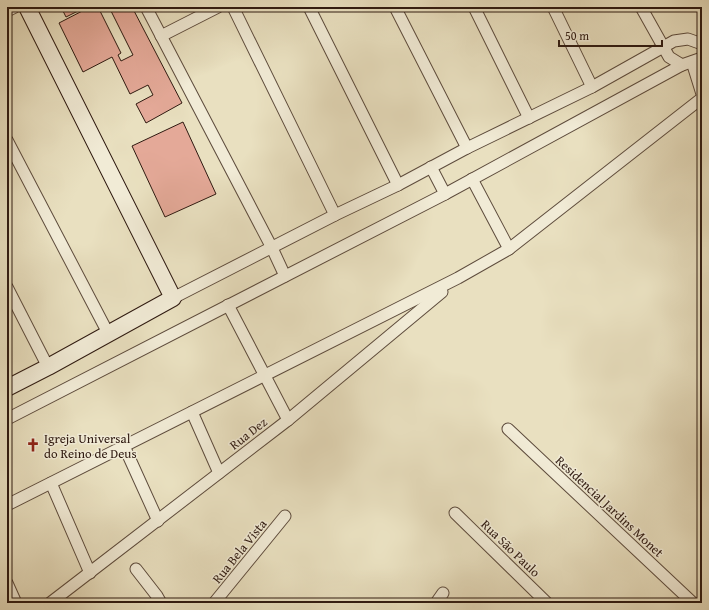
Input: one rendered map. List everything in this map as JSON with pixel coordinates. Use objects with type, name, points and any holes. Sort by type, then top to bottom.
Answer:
[{"type":"street","points":[[7,11],[15,7]]},
{"type":"street","points":[[27,7],[173,298]]},
{"type":"street","points":[[146,7],[272,248],[285,276]]},
{"type":"street","points":[[160,36],[218,7]]},
{"type":"street","points":[[233,7],[335,215]]},
{"type":"street","points":[[308,7],[398,185]]},
{"type":"street","points":[[395,7],[467,148]]},
{"type":"street","points":[[474,7],[529,118]]},
{"type":"street","points":[[553,7],[592,87]]},
{"type":"street","points":[[641,7],[669,57],[692,62]]},
{"type":"street","points":[[7,388],[173,298],[335,215],[398,185],[467,148],[592,87],[674,41],[688,39],[702,44]]},
{"type":"street","points":[[692,62],[702,94]]},
{"type":"street","points":[[7,419],[445,194],[692,62]]},
{"type":"street","points":[[7,505],[265,377],[458,278],[509,249],[702,98]]},
{"type":"street","points":[[7,140],[108,333]]},
{"type":"street","points":[[431,167],[445,194]]},
{"type":"street","points":[[472,179],[509,249]]},
{"type":"street","name":"Rua Dez","points":[[50,603],[288,420],[458,278]]},
{"type":"street","points":[[7,287],[48,367]]},
{"type":"street","points":[[228,305],[288,420]]},
{"type":"street","points":[[192,412],[219,473]]},
{"type":"street","name":"Residencial Jardins Monet","points":[[508,429],[693,603]]},
{"type":"street","points":[[124,446],[158,521]]},
{"type":"street","points":[[51,483],[90,573]]},
{"type":"street","name":"Rua São Paulo","points":[[455,513],[547,603]]},
{"type":"street","name":"Rua Bela Vista","points":[[214,603],[285,516]]},
{"type":"street","points":[[136,569],[161,603]]},
{"type":"street","points":[[7,583],[16,603]]},
{"type":"street","points":[[436,603],[443,592]]},
{"type":"building","points":[[61,7],[76,7],[78,11],[66,17]]},
{"type":"building","points":[[90,7],[98,7],[121,53],[118,55],[121,61],[133,55],[109,7],[132,7],[182,103],[146,123],[136,104],[153,95],[148,85],[130,94],[112,57],[83,72],[59,23]]},
{"type":"building","points":[[183,122],[216,194],[165,217],[132,146]]},
{"type":"place","name":"Igreja Universal do Reino de Deus","points":[[33,445]]}]
